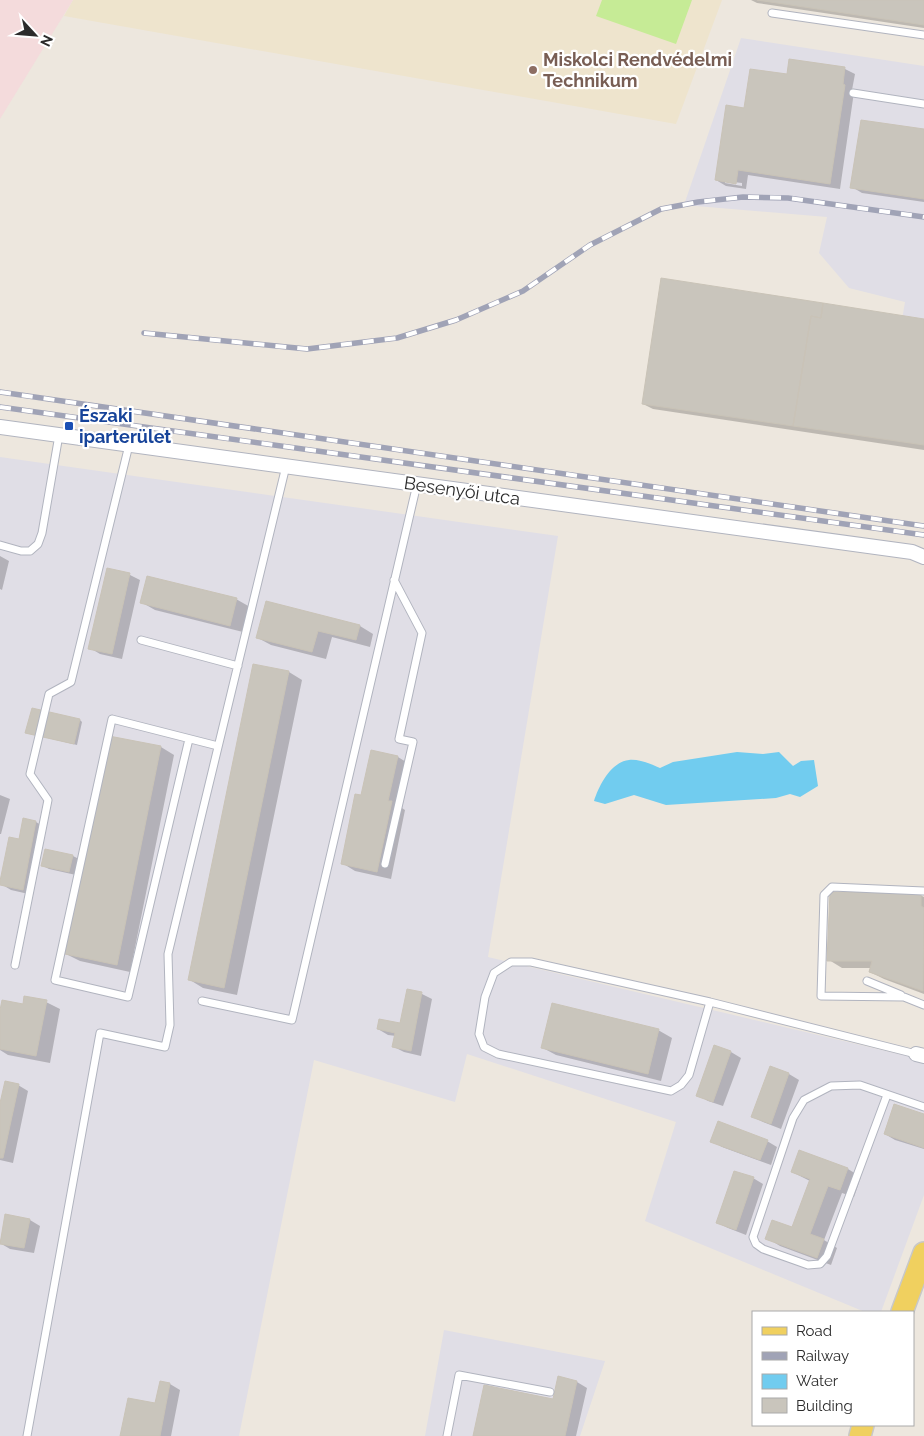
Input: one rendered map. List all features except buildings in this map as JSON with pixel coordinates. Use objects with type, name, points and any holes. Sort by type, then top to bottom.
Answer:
[{"type":"main road","points":[[902,1311],[924,1255]]},
{"type":"street","name":"Besenyői utca","points":[[0,426],[912,552],[924,557]]},
{"type":"lane","points":[[772,13],[924,35]]},
{"type":"lane","points":[[853,93],[924,104]]},
{"type":"lane","points":[[0,545],[21,551],[30,551],[38,544],[42,533],[59,435]]},
{"type":"lane","points":[[15,964],[48,800],[30,774],[49,694],[71,682],[129,445]]},
{"type":"lane","points":[[27,1436],[100,1033],[165,1047],[170,1025],[168,954],[286,466]]},
{"type":"lane","points":[[202,1001],[292,1020],[416,484]]},
{"type":"lane","points":[[384,864],[413,742],[399,739],[422,633],[394,580]]},
{"type":"lane","points":[[141,640],[238,666]]},
{"type":"lane","points":[[189,739],[128,997],[55,980],[112,719],[218,746]]},
{"type":"lane","points":[[904,997],[821,996],[824,895],[832,887],[924,891]]},
{"type":"lane","points":[[710,1002],[689,1075],[682,1085],[671,1091],[498,1054],[484,1047],[479,1034],[485,997],[494,973],[511,962],[531,962],[710,1002],[920,1055]]},
{"type":"lane","points":[[867,980],[924,1005]]},
{"type":"lane","points":[[887,1095],[827,1256],[820,1264],[808,1265],[763,1249],[756,1244],[753,1237],[794,1118],[804,1100],[831,1086],[860,1085],[924,1107]]},
{"type":"lane","points":[[447,1436],[460,1375],[550,1392]]},
{"type":"shaded area","points":[[0,0],[73,0],[0,119]]},
{"type":"shaded area","name":"Miskolci Rendvédelmi Technikum","points":[[73,0],[722,0],[676,124],[64,16]]},
{"type":"shaded area","points":[[741,38],[924,66],[924,420],[886,414],[905,302],[849,288],[819,253],[827,217],[684,205]]},
{"type":"shaded area","points":[[0,457],[558,536],[488,957],[924,1060],[924,1195],[881,1311],[863,1311],[645,1221],[676,1122],[467,1054],[455,1102],[314,1060],[239,1436],[0,1436]]},
{"type":"shaded area","points":[[444,1330],[605,1361],[580,1436],[425,1436]]},
{"type":"green space","points":[[602,0],[692,0],[676,44],[596,16]]},
{"type":"water","points":[[737,752],[763,754],[779,752],[793,766],[801,761],[814,760],[818,786],[800,797],[790,794],[776,798],[666,805],[634,795],[605,804],[594,801],[607,775],[623,762],[637,760],[660,768],[673,762]]},
{"type":"railway","points":[[144,333],[307,349],[397,338],[456,320],[523,291],[590,245],[661,209],[698,202],[743,197],[788,198],[924,217]]},
{"type":"railway","points":[[0,392],[924,526]]},
{"type":"railway","points":[[0,407],[924,535]]},
{"type":"place","name":"Miskolci Rendvédelmi Technikum","points":[[533,70]]},
{"type":"place","name":"Északi iparterület","points":[[69,426]]}]
